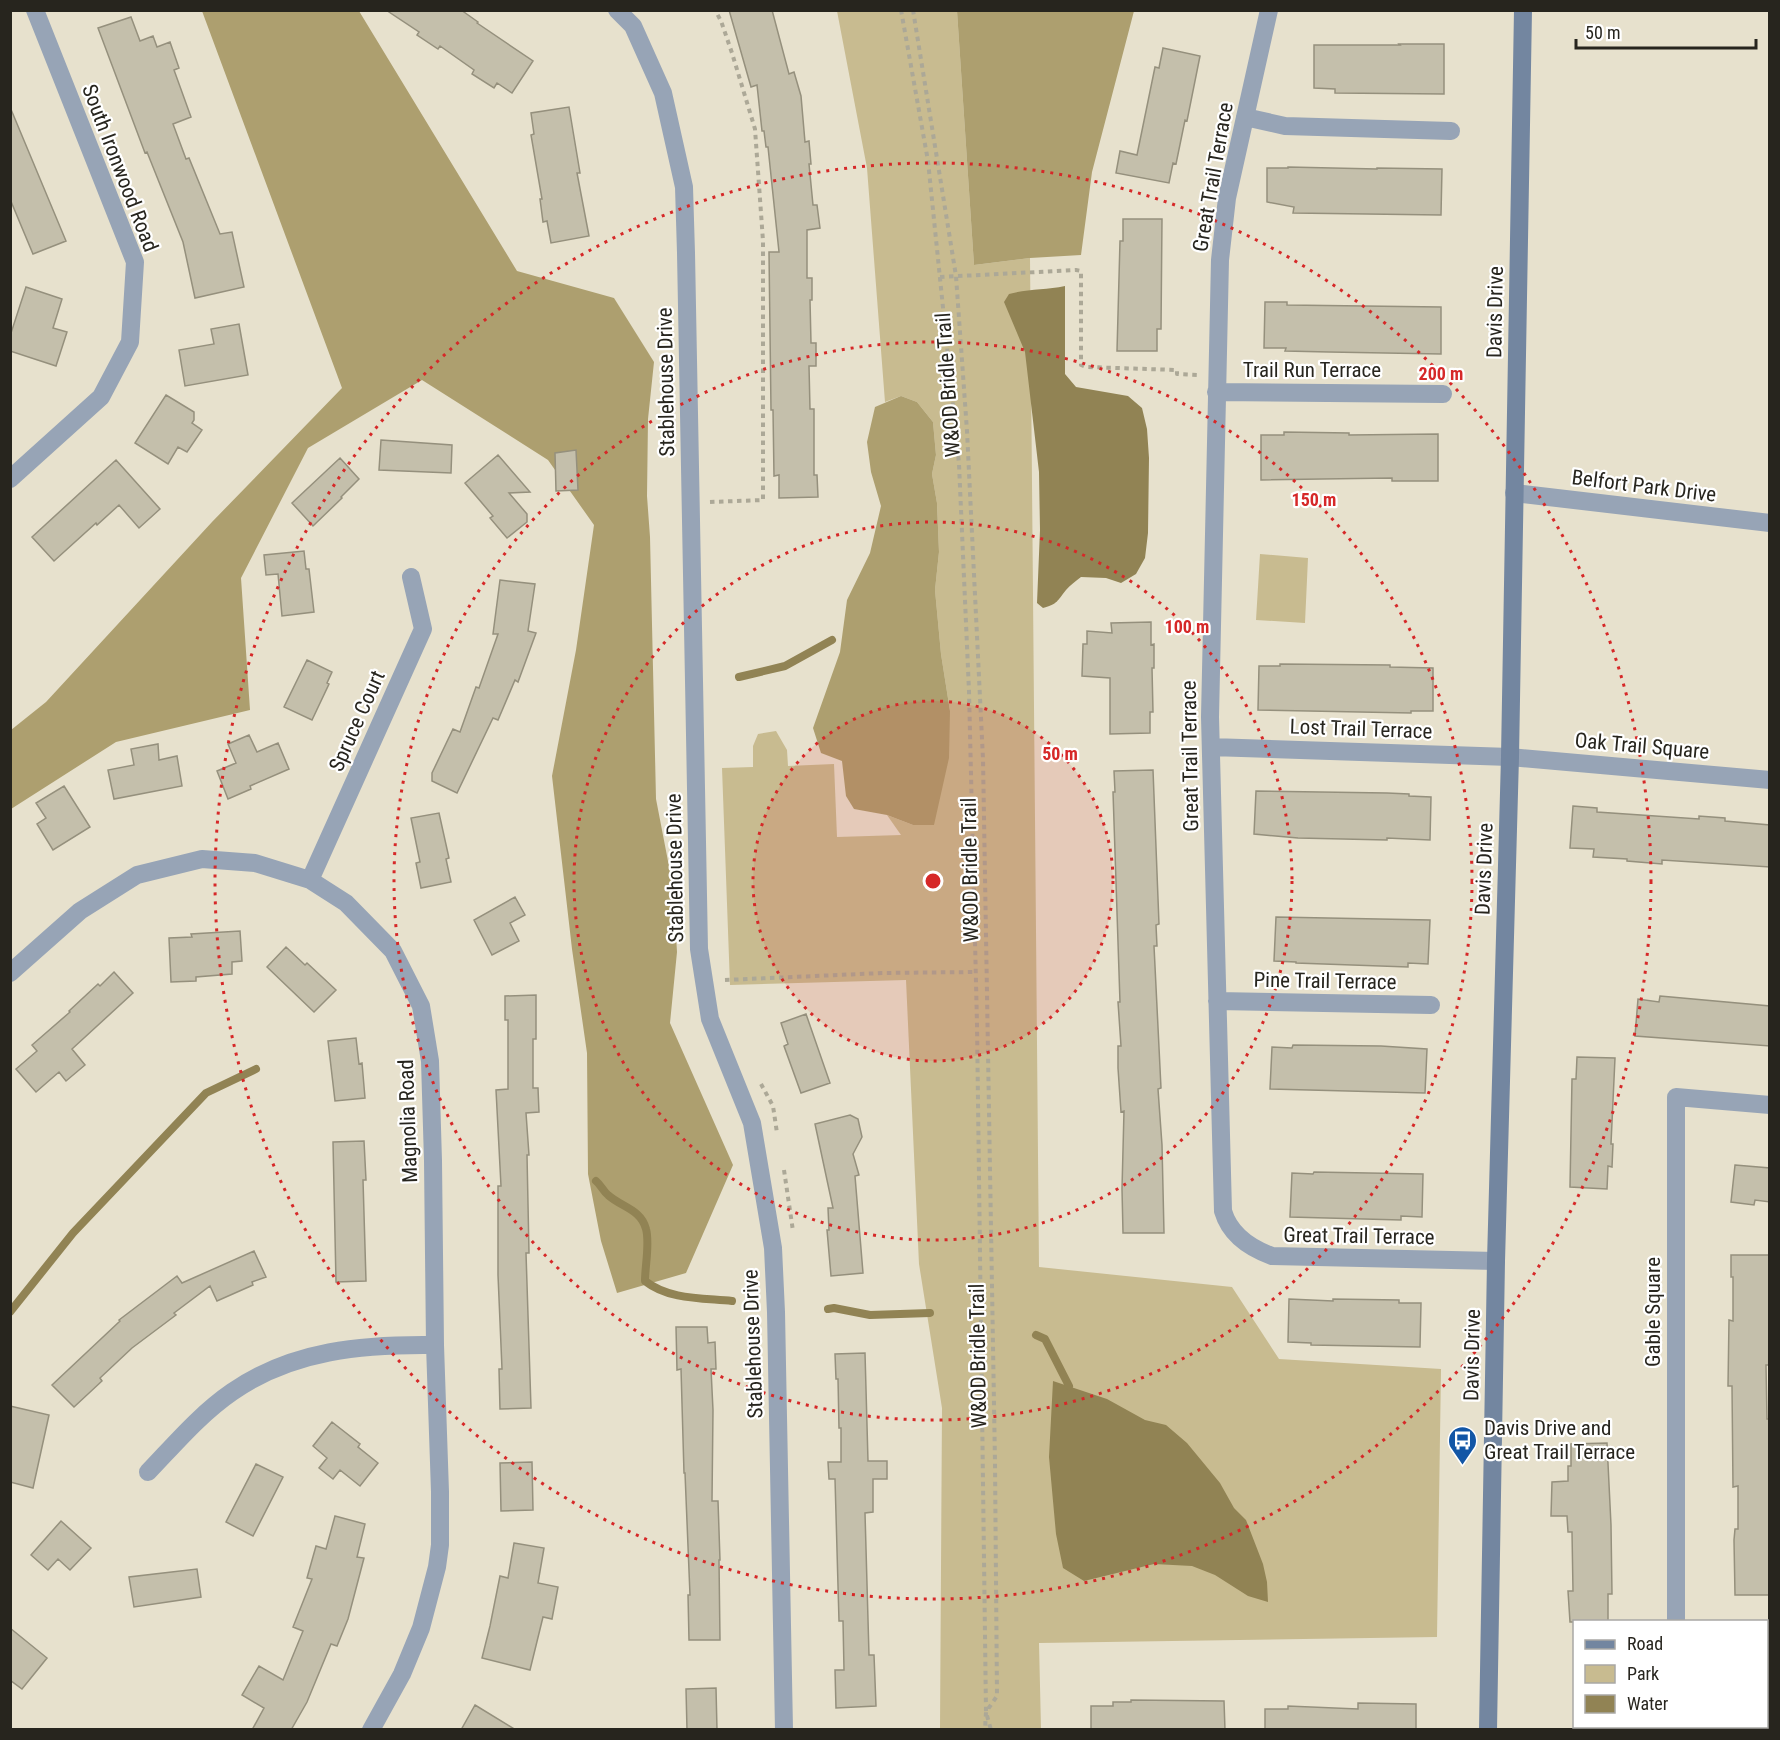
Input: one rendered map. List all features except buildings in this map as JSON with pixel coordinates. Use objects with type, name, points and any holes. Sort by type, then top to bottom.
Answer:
[{"type":"main road","name":"Davis Drive","points":[[1488,1730],[1496,1261],[1510,757],[1523,10]]},
{"type":"street","name":"South Ironwood Road","points":[[10,479],[100,397],[130,342],[135,262],[35,10]]},
{"type":"street","name":"Stablehouse Drive","points":[[617,10],[633,26],[663,93],[684,187],[699,949],[710,1019],[752,1124],[773,1248],[777,1324],[784,1730]]},
{"type":"street","name":"Great Trail Terrace","points":[[1269,10],[1227,198],[1220,260],[1211,747],[1223,1211],[1226,1223],[1236,1235],[1253,1248],[1272,1256],[1496,1261]]},
{"type":"street","points":[[1245,117],[1285,126],[1451,131]]},
{"type":"street","name":"Trail Run Terrace","points":[[1217,384],[1443,394]]},
{"type":"street","name":"Belfort Park Drive","points":[[1514,493],[1770,523]]},
{"type":"street","name":"Spruce Court","points":[[310,880],[423,628],[411,577]]},
{"type":"street","name":"Lost Trail Terrace","points":[[1211,747],[1510,757]]},
{"type":"street","name":"Oak Trail Square","points":[[1510,757],[1770,780]]},
{"type":"street","name":"Magnolia Road","points":[[10,973],[80,911],[137,874],[202,859],[255,863],[310,880],[346,903],[393,951],[421,1006],[430,1061],[440,1545],[437,1567],[421,1628],[402,1674],[371,1730]]},
{"type":"street","name":"Pine Trail Terrace","points":[[1217,1001],[1431,1005]]},
{"type":"street","name":"Gable Square","points":[[1676,1620],[1676,1097],[1770,1104]]},
{"type":"street","points":[[148,1472],[195,1423],[230,1394],[273,1369],[311,1356],[355,1347],[390,1344],[435,1345]]},
{"type":"path","points":[[704,502],[763,500],[763,241],[755,129],[732,53],[715,10]]},
{"type":"path","points":[[900,10],[928,161],[958,464],[969,691],[980,1210],[986,1712],[991,1730]]},
{"type":"path","name":"W&OD Bridle Trail","points":[[913,10],[956,276],[967,432],[983,759],[997,1696],[986,1712],[985,1730]]},
{"type":"path","points":[[940,277],[1080,271],[1081,365],[1177,370],[1177,374],[1217,384]]},
{"type":"path","points":[[724,980],[882,973],[975,972]]},
{"type":"green space","points":[[837,11],[957,11],[974,265],[1030,258],[1039,1267],[1232,1287],[1279,1359],[1441,1369],[1437,1637],[1039,1643],[1041,1729],[940,1729],[942,1408],[919,1264],[906,980],[730,985],[722,768],[753,767],[753,746],[758,734],[776,731],[787,750],[788,766],[834,764],[837,837],[901,835],[887,815],[913,825],[950,711],[941,654],[935,590],[939,552],[937,503],[932,474],[936,455],[933,422],[917,402],[901,396],[885,402],[867,168]]},
{"type":"green space","points":[[1260,554],[1308,558],[1305,623],[1256,620]]},
{"type":"shaded area","points":[[202,11],[359,11],[517,271],[614,298],[654,362],[648,419],[647,496],[656,799],[673,887],[677,952],[670,1023],[733,1165],[686,1273],[617,1293],[601,1241],[588,1174],[587,1053],[572,949],[552,776],[576,650],[594,525],[548,460],[422,380],[308,448],[241,578],[250,710],[116,742],[11,809],[11,730],[46,702],[212,522],[342,388]]},
{"type":"shaded area","points":[[957,11],[1134,11],[1092,172],[1081,255],[974,265]]},
{"type":"shaded area","points":[[901,396],[917,402],[933,422],[936,455],[932,474],[937,503],[939,552],[935,590],[941,654],[950,711],[949,758],[934,825],[913,825],[887,815],[854,809],[846,796],[842,761],[821,753],[813,728],[840,652],[847,600],[870,553],[881,506],[871,472],[867,442],[875,407]]},
{"type":"water","points":[[1065,286],[1065,374],[1076,387],[1128,396],[1142,408],[1147,429],[1149,458],[1148,533],[1145,558],[1136,574],[1121,583],[1106,578],[1081,577],[1057,602],[1043,608],[1037,603],[1040,530],[1039,472],[1025,352],[1004,302],[1009,294]]},
{"type":"water","points":[[1053,1381],[1107,1399],[1145,1420],[1166,1425],[1187,1443],[1220,1483],[1234,1508],[1246,1520],[1263,1564],[1268,1602],[1248,1596],[1215,1575],[1192,1566],[1154,1564],[1084,1581],[1063,1568],[1056,1534],[1049,1457]]},
{"type":"waterway","points":[[739,677],[785,666],[832,640]]},
{"type":"waterway","points":[[10,1312],[73,1233],[206,1093],[256,1069]]},
{"type":"waterway","points":[[596,1181],[608,1195],[635,1213],[643,1222],[648,1241],[645,1281],[675,1295],[732,1301]]},
{"type":"waterway","points":[[828,1309],[834,1308],[870,1315],[930,1313]]},
{"type":"waterway","points":[[1036,1335],[1045,1339],[1069,1386]]},
{"type":"place","name":"Davis Drive and Great Trail Terrace","points":[[1463,1466]]}]
